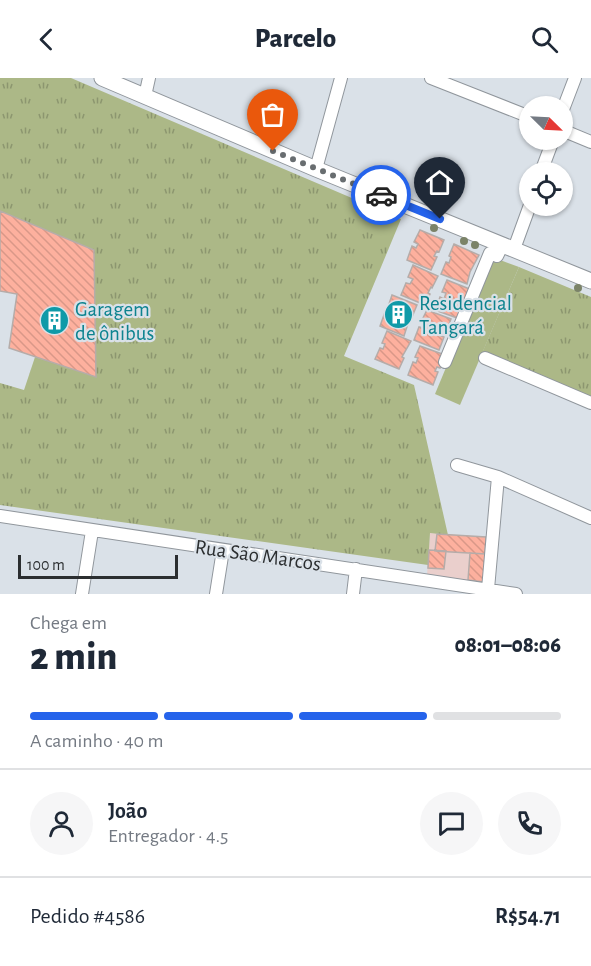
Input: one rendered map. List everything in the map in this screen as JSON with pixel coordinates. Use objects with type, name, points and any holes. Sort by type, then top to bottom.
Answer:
[{"type":"street","points":[[102,78],[316,169],[591,281]]},
{"type":"street","points":[[145,96],[149,78]]},
{"type":"street","points":[[316,169],[341,78]]},
{"type":"street","points":[[431,78],[519,113]]},
{"type":"street","points":[[568,96],[575,78]]},
{"type":"street","points":[[573,135],[591,142]]},
{"type":"street","points":[[445,362],[490,253],[497,256],[508,246],[524,216]]},
{"type":"street","points":[[485,358],[591,403]]},
{"type":"street","points":[[458,465],[498,477],[591,518]]},
{"type":"street","points":[[488,589],[498,477]]},
{"type":"street","name":"Rua São Marcos","points":[[0,516],[516,594]]},
{"type":"street","points":[[82,594],[92,531]]},
{"type":"street","points":[[216,594],[223,549]]},
{"type":"street","points":[[353,594],[356,569]]},
{"type":"shaded area","points":[[430,533],[487,537],[484,584],[427,575]]},
{"type":"green space","points":[[0,78],[71,78],[401,219],[344,356],[414,385],[448,535],[430,533],[428,565],[0,505],[0,383],[24,390],[35,357],[95,376],[94,250],[0,211]]},
{"type":"green space","points":[[492,257],[519,267],[460,405],[435,394]]},
{"type":"green space","points":[[519,267],[591,297],[591,399],[482,353]]},
{"type":"building","name":"Garagem de ônibus","points":[[0,211],[94,250],[96,377],[9,348],[17,294],[0,291]]},
{"type":"building","name":"Residencial Tangará","points":[[420,230],[444,240],[439,252],[437,251],[434,256],[437,257],[431,270],[407,260],[412,246],[416,248],[418,244],[414,242]]},
{"type":"building","name":"Residencial Tangará","points":[[454,244],[479,255],[470,272],[467,284],[441,274],[446,262],[449,263]]},
{"type":"building","name":"Residencial Tangará","points":[[413,265],[438,276],[428,293],[430,294],[425,305],[401,295],[406,283],[410,284],[413,279],[408,277]]},
{"type":"building","name":"Residencial Tangará","points":[[447,280],[472,290],[460,319],[435,310],[440,297],[444,299],[446,293],[442,292]]},
{"type":"building","name":"Residencial Tangará","points":[[392,295],[417,305],[410,317],[404,336],[380,326],[385,312],[389,314],[392,308],[388,307]]},
{"type":"building","name":"Residencial Tangará","points":[[427,310],[451,319],[446,332],[443,331],[441,336],[444,337],[439,350],[414,340],[419,327],[423,328],[425,323],[421,322]]},
{"type":"building","name":"Residencial Tangará","points":[[387,331],[411,341],[402,357],[404,358],[399,369],[375,359],[380,348],[383,349],[385,344],[382,343]]},
{"type":"building","name":"Residencial Tangará","points":[[420,346],[445,355],[440,368],[437,367],[435,371],[438,372],[433,385],[408,375],[413,362],[416,363],[418,358],[415,357]]},
{"type":"building","points":[[437,534],[486,537],[485,554],[435,551]]},
{"type":"building","points":[[429,550],[446,551],[444,569],[428,568]]},
{"type":"building","points":[[470,553],[485,554],[484,582],[468,580]]},
{"type":"way so far","points":[[273,151],[381,195]]},
{"type":"place","name":"Residencial Tangará","points":[[398,315]]},
{"type":"place","name":"Garagem de ônibus","points":[[54,321]]},
{"type":"route","points":[[381,195],[440,219]]}]
